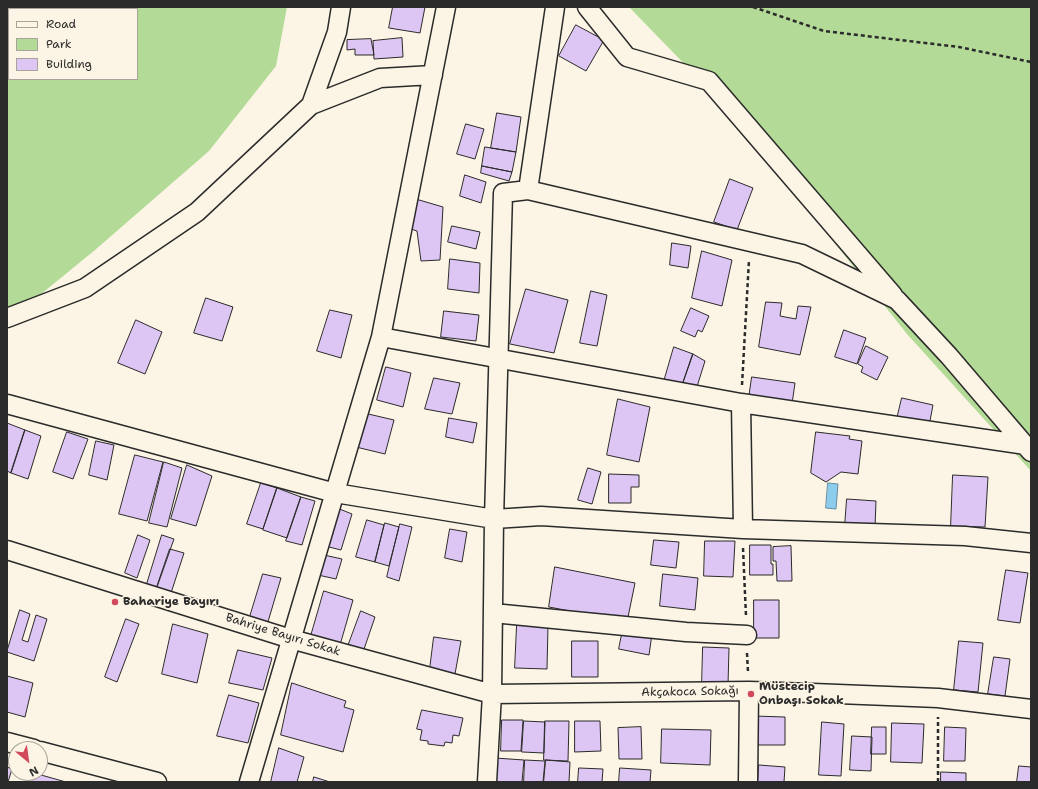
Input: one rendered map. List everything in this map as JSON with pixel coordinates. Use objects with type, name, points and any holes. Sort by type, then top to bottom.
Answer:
[{"type":"street","points":[[310,105],[337,32],[340,7]]},
{"type":"street","points":[[249,782],[381,337],[446,7]]},
{"type":"street","points":[[528,190],[555,7]]},
{"type":"street","points":[[587,7],[627,57],[709,81],[898,300],[949,356],[1028,449]]},
{"type":"street","points":[[7,318],[85,288],[197,212],[310,105],[380,78],[433,75]]},
{"type":"street","points":[[487,782],[492,694],[494,519],[500,360],[503,193],[528,190],[802,254],[898,300]]},
{"type":"street","points":[[381,337],[741,403],[1028,449]]},
{"type":"street","points":[[741,403],[743,529]]},
{"type":"street","points":[[7,404],[335,493],[494,519],[540,516],[743,529],[965,536],[1031,543]]},
{"type":"street","name":"Bahriye Bayırı Sokak","points":[[7,550],[292,639],[492,694]]},
{"type":"street","points":[[493,613],[686,632],[746,635]]},
{"type":"street","points":[[748,692],[748,782]]},
{"type":"street","name":"Akçakoca Sokağı","points":[[492,694],[748,692],[938,698],[1031,709]]},
{"type":"street","points":[[48,753],[157,782]]},
{"type":"path","points":[[753,7],[824,31],[959,47],[1031,62]]},
{"type":"path","points":[[741,403],[750,242]]},
{"type":"path","points":[[743,529],[748,692]]},
{"type":"path","points":[[938,698],[938,782]]},
{"type":"green space","points":[[7,7],[287,7],[276,66],[209,151],[95,250],[7,322]]},
{"type":"green space","points":[[629,7],[1031,7],[1031,471],[907,334],[728,109]]},
{"type":"water","points":[[828,483],[838,484],[836,509],[826,508]]},
{"type":"building","points":[[393,7],[425,7],[420,33],[389,28]]},
{"type":"building","points":[[576,25],[604,40],[586,71],[559,56]]},
{"type":"building","points":[[402,38],[403,57],[374,59],[373,41]]},
{"type":"building","points":[[371,39],[374,55],[355,55],[355,49],[347,50],[347,40]]},
{"type":"building","points":[[497,113],[521,117],[516,152],[491,148]]},
{"type":"building","points":[[466,124],[484,129],[475,159],[457,154]]},
{"type":"building","points":[[485,147],[516,152],[512,172],[482,166]]},
{"type":"building","points":[[482,166],[512,172],[509,181],[481,173]]},
{"type":"building","points":[[465,175],[486,182],[481,203],[460,196]]},
{"type":"building","points":[[730,179],[753,188],[737,230],[714,222]]},
{"type":"building","points":[[409,197],[443,207],[440,260],[421,261],[417,231],[405,227]]},
{"type":"building","points":[[452,226],[480,232],[476,249],[448,242]]},
{"type":"building","points":[[672,243],[691,246],[688,268],[670,265]]},
{"type":"building","points":[[702,251],[732,260],[722,306],[692,298]]},
{"type":"building","points":[[450,259],[480,263],[479,293],[448,289]]},
{"type":"building","points":[[526,289],[568,300],[554,353],[510,344]]},
{"type":"building","points":[[591,291],[607,295],[597,346],[580,343]]},
{"type":"building","points":[[206,298],[233,307],[222,341],[194,333]]},
{"type":"building","points":[[766,302],[782,303],[780,316],[796,319],[798,306],[811,307],[800,355],[759,347]]},
{"type":"building","points":[[691,308],[709,316],[702,332],[698,330],[695,337],[681,331]]},
{"type":"building","points":[[330,310],[352,315],[341,358],[317,351]]},
{"type":"building","points":[[444,311],[479,315],[476,341],[441,337]]},
{"type":"building","points":[[136,320],[162,332],[145,374],[118,363]]},
{"type":"building","points":[[844,330],[866,338],[857,364],[835,357]]},
{"type":"building","points":[[866,346],[888,357],[877,380],[861,372],[863,367],[858,364]]},
{"type":"building","points":[[674,347],[693,354],[680,391],[663,385]]},
{"type":"building","points":[[693,354],[705,361],[695,393],[681,389]]},
{"type":"building","points":[[386,367],[411,373],[403,407],[377,400]]},
{"type":"building","points":[[752,377],[795,383],[792,404],[749,398]]},
{"type":"building","points":[[434,378],[460,383],[452,414],[425,409]]},
{"type":"building","points":[[902,398],[933,405],[929,426],[897,419]]},
{"type":"building","points":[[618,399],[650,407],[639,462],[607,455]]},
{"type":"building","points":[[364,413],[394,420],[385,454],[356,447]]},
{"type":"building","points":[[449,418],[477,423],[473,443],[446,437]]},
{"type":"building","points":[[7,423],[25,430],[11,473],[7,471]]},
{"type":"building","points":[[25,430],[41,436],[28,479],[11,473]]},
{"type":"building","points":[[67,432],[88,439],[73,479],[53,472]]},
{"type":"building","points":[[816,432],[850,436],[849,439],[862,441],[858,474],[841,472],[826,482],[811,473]]},
{"type":"building","points":[[96,441],[114,445],[107,480],[89,475]]},
{"type":"building","points":[[135,455],[163,462],[147,521],[119,514]]},
{"type":"building","points":[[164,462],[182,468],[167,527],[149,523]]},
{"type":"building","points":[[187,465],[212,476],[196,526],[171,519]]},
{"type":"building","points":[[588,468],[601,472],[592,504],[578,500]]},
{"type":"building","points":[[609,474],[639,475],[639,487],[631,487],[631,503],[609,503]]},
{"type":"building","points":[[953,475],[988,477],[985,527],[951,526]]},
{"type":"building","points":[[261,483],[277,488],[263,529],[247,524]]},
{"type":"building","points":[[277,488],[301,497],[287,538],[263,530]]},
{"type":"building","points":[[301,497],[315,501],[302,545],[286,541]]},
{"type":"building","points":[[847,499],[876,501],[875,527],[845,526]]},
{"type":"building","points":[[337,508],[352,514],[341,550],[325,546]]},
{"type":"building","points":[[367,520],[384,525],[375,562],[356,557]]},
{"type":"building","points":[[385,523],[399,527],[389,566],[375,562]]},
{"type":"building","points":[[400,524],[412,527],[399,581],[387,577]]},
{"type":"building","points":[[450,529],[467,532],[462,562],[445,558]]},
{"type":"building","points":[[138,535],[150,540],[137,578],[125,573]]},
{"type":"building","points":[[162,535],[174,539],[157,587],[147,584]]},
{"type":"building","points":[[654,540],[679,542],[676,568],[651,565]]},
{"type":"building","points":[[705,541],[735,541],[733,577],[704,576]]},
{"type":"building","points":[[750,545],[771,545],[771,564],[773,564],[773,575],[750,575]]},
{"type":"building","points":[[791,546],[792,581],[777,581],[776,561],[773,561],[773,547]]},
{"type":"building","points":[[170,549],[184,553],[171,593],[157,587]]},
{"type":"building","points":[[324,555],[342,559],[336,579],[318,575]]},
{"type":"building","points":[[555,567],[635,583],[627,622],[549,607]]},
{"type":"building","points":[[1006,570],[1028,573],[1020,623],[998,620]]},
{"type":"building","points":[[263,574],[281,578],[267,625],[249,620]]},
{"type":"building","points":[[663,574],[698,578],[695,610],[660,606]]},
{"type":"building","points":[[324,591],[353,600],[340,645],[311,636]]},
{"type":"building","points":[[754,600],[779,600],[779,638],[754,638]]},
{"type":"building","points":[[20,610],[30,614],[22,640],[28,642],[36,615],[47,619],[34,661],[7,652]]},
{"type":"building","points":[[361,611],[375,617],[362,655],[347,649]]},
{"type":"building","points":[[126,619],[139,624],[117,682],[105,677]]},
{"type":"building","points":[[173,624],[208,634],[197,683],[162,674]]},
{"type":"building","points":[[517,625],[548,626],[547,669],[515,668]]},
{"type":"building","points":[[623,629],[652,634],[649,655],[619,649]]},
{"type":"building","points":[[434,637],[461,641],[455,674],[430,669]]},
{"type":"building","points":[[572,641],[598,641],[598,677],[572,677]]},
{"type":"building","points":[[959,641],[983,643],[978,692],[954,690]]},
{"type":"building","points":[[703,647],[729,648],[728,685],[702,684]]},
{"type":"building","points":[[238,650],[272,658],[263,690],[229,683]]},
{"type":"building","points":[[994,657],[1010,659],[1005,696],[988,694]]},
{"type":"building","points":[[7,676],[33,683],[25,717],[7,712]]},
{"type":"building","points":[[292,683],[346,701],[344,707],[354,710],[343,752],[281,735]]},
{"type":"building","points":[[229,695],[259,703],[248,743],[217,736]]},
{"type":"building","points":[[422,710],[463,718],[459,736],[453,735],[452,743],[445,742],[444,746],[428,744],[428,741],[420,740],[422,730],[417,729]]},
{"type":"building","points":[[754,716],[785,717],[785,745],[754,745]]},
{"type":"building","points":[[502,720],[523,720],[521,751],[501,751]]},
{"type":"building","points":[[524,721],[545,722],[544,753],[522,752]]},
{"type":"building","points":[[545,721],[569,721],[568,761],[544,760]]},
{"type":"building","points":[[575,721],[600,721],[601,751],[575,752]]},
{"type":"building","points":[[822,722],[844,724],[841,776],[819,775]]},
{"type":"building","points":[[892,723],[924,724],[922,763],[891,762]]},
{"type":"building","points":[[641,727],[642,759],[619,759],[618,728]]},
{"type":"building","points":[[872,727],[886,727],[886,754],[871,754]]},
{"type":"building","points":[[945,727],[966,728],[965,761],[944,761]]},
{"type":"building","points":[[662,729],[711,730],[710,765],[661,763]]},
{"type":"building","points":[[852,736],[872,737],[871,771],[850,770]]},
{"type":"building","points":[[279,748],[304,757],[297,782],[271,782]]},
{"type":"building","points":[[495,758],[524,760],[522,782],[493,782]]},
{"type":"building","points":[[525,760],[545,761],[543,782],[524,782]]},
{"type":"building","points":[[546,760],[570,762],[569,782],[544,782]]},
{"type":"building","points":[[759,765],[785,767],[784,782],[758,782]]},
{"type":"building","points":[[1019,766],[1031,767],[1031,782],[1017,782]]},
{"type":"building","points":[[7,767],[8,781],[7,782]]},
{"type":"building","points":[[579,768],[603,769],[602,782],[578,782]]},
{"type":"building","points":[[620,768],[651,770],[650,782],[619,782]]},
{"type":"building","points":[[941,772],[966,773],[966,782],[941,782]]},
{"type":"building","points":[[48,777],[66,782],[28,782],[48,781]]},
{"type":"building","points":[[314,777],[330,782],[313,782]]},
{"type":"place","name":"Bahariye Bayırı","points":[[115,602]]},
{"type":"place","name":"Müstecip Onbaşı Sokak","points":[[751,694]]}]
